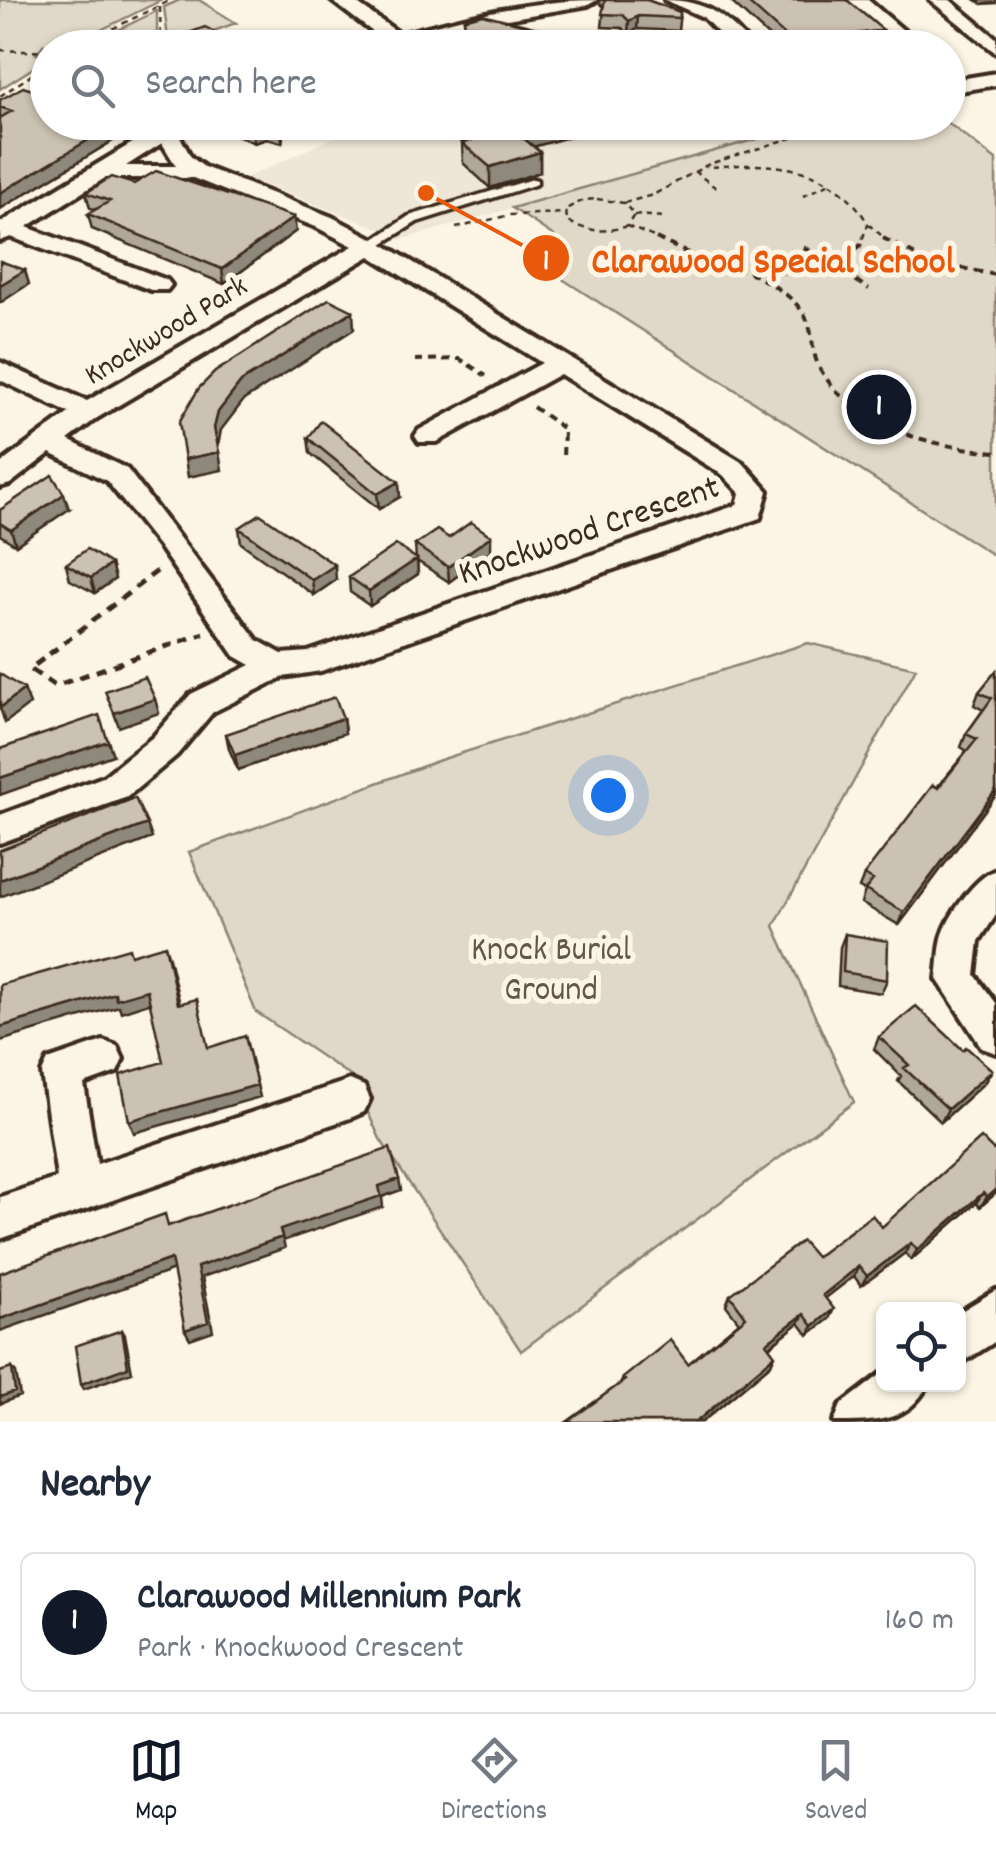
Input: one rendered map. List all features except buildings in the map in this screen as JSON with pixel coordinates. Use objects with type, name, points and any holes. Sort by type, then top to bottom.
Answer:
[{"type":"street","points":[[340,0],[382,30]]},
{"type":"street","points":[[439,30],[588,0]]},
{"type":"street","points":[[674,0],[709,13],[726,30]]},
{"type":"street","points":[[857,0],[893,30]]},
{"type":"street","points":[[939,0],[996,47]]},
{"type":"street","points":[[966,82],[996,79]]},
{"type":"street","points":[[4,231],[151,140]]},
{"type":"street","points":[[178,140],[183,160],[196,172]]},
{"type":"street","name":"Knockwood Crescent","points":[[100,172],[196,172],[324,222],[370,246],[733,469],[754,491],[750,511],[310,663],[278,666]]},
{"type":"street","points":[[4,231],[159,284]]},
{"type":"street","name":"Knockwood Park","points":[[0,478],[88,412],[370,246]]},
{"type":"street","points":[[428,436],[559,364]]},
{"type":"street","points":[[0,370],[88,412]]},
{"type":"street","points":[[49,442],[117,475],[180,554],[246,648],[278,666]]},
{"type":"street","points":[[0,829],[115,787],[165,746],[202,702],[278,666]]},
{"type":"street","points":[[996,885],[960,937],[956,980],[996,1035]]},
{"type":"street","points":[[80,1192],[62,1073],[103,1059]]},
{"type":"street","points":[[0,1218],[350,1099]]},
{"type":"street","points":[[966,1336],[996,1312]]},
{"type":"street","points":[[858,1422],[895,1392]]},
{"type":"lane","points":[[370,246],[413,219],[533,182]]},
{"type":"path","points":[[111,30],[171,0]]},
{"type":"path","points":[[160,7],[161,30]]},
{"type":"path","points":[[0,50],[30,51]]},
{"type":"path","points":[[0,96],[30,76]]},
{"type":"path","points":[[624,203],[670,187],[694,171],[786,140]]},
{"type":"path","points":[[694,171],[733,165],[775,165],[832,182],[858,201],[868,224],[881,237],[936,265],[996,275]]},
{"type":"path","points":[[694,171],[720,191]]},
{"type":"path","points":[[803,196],[832,182]]},
{"type":"path","points":[[665,217],[634,214],[624,203],[603,197],[580,200],[566,209],[567,221],[584,231],[607,233],[627,226],[656,235],[706,262],[750,272],[795,273],[814,268],[828,274],[844,273],[869,289]]},
{"type":"path","points":[[453,229],[510,215],[566,213]]},
{"type":"path","points":[[627,226],[634,214]]},
{"type":"path","points":[[803,246],[818,255],[844,257],[860,246],[868,224]]},
{"type":"path","points":[[814,268],[812,261],[818,255]]},
{"type":"path","points":[[844,257],[850,266],[844,273]]},
{"type":"path","points":[[750,272],[798,306],[810,325],[812,352],[820,370],[834,389],[861,410],[893,429],[930,441],[996,452]]},
{"type":"path","points":[[414,360],[460,359],[510,391],[564,429],[563,458]]},
{"type":"path","points":[[180,554],[30,668],[55,686],[229,624]]},
{"type":"shaded area","points":[[328,140],[755,140],[400,240],[389,232],[246,178]]},
{"type":"green space","points":[[0,0],[162,0],[101,30],[30,30],[30,70],[0,89]]},
{"type":"green space","points":[[180,0],[199,0],[236,23],[216,30],[167,30],[164,7]]},
{"type":"green space","points":[[157,11],[157,30],[118,30]]},
{"type":"green space","points":[[966,137],[996,160],[996,557],[528,257],[554,236],[512,208],[753,140],[966,140]]},
{"type":"green space","name":"Knock Burial Ground","points":[[808,643],[916,668],[774,926],[854,1102],[521,1351],[380,1139],[352,1077],[256,1012],[189,852],[440,760]]},
{"type":"place","name":"Clarawood Special School","points":[[426,193]]},
{"type":"place","name":"Clarawood Millennium Park","points":[[879,407]]}]
